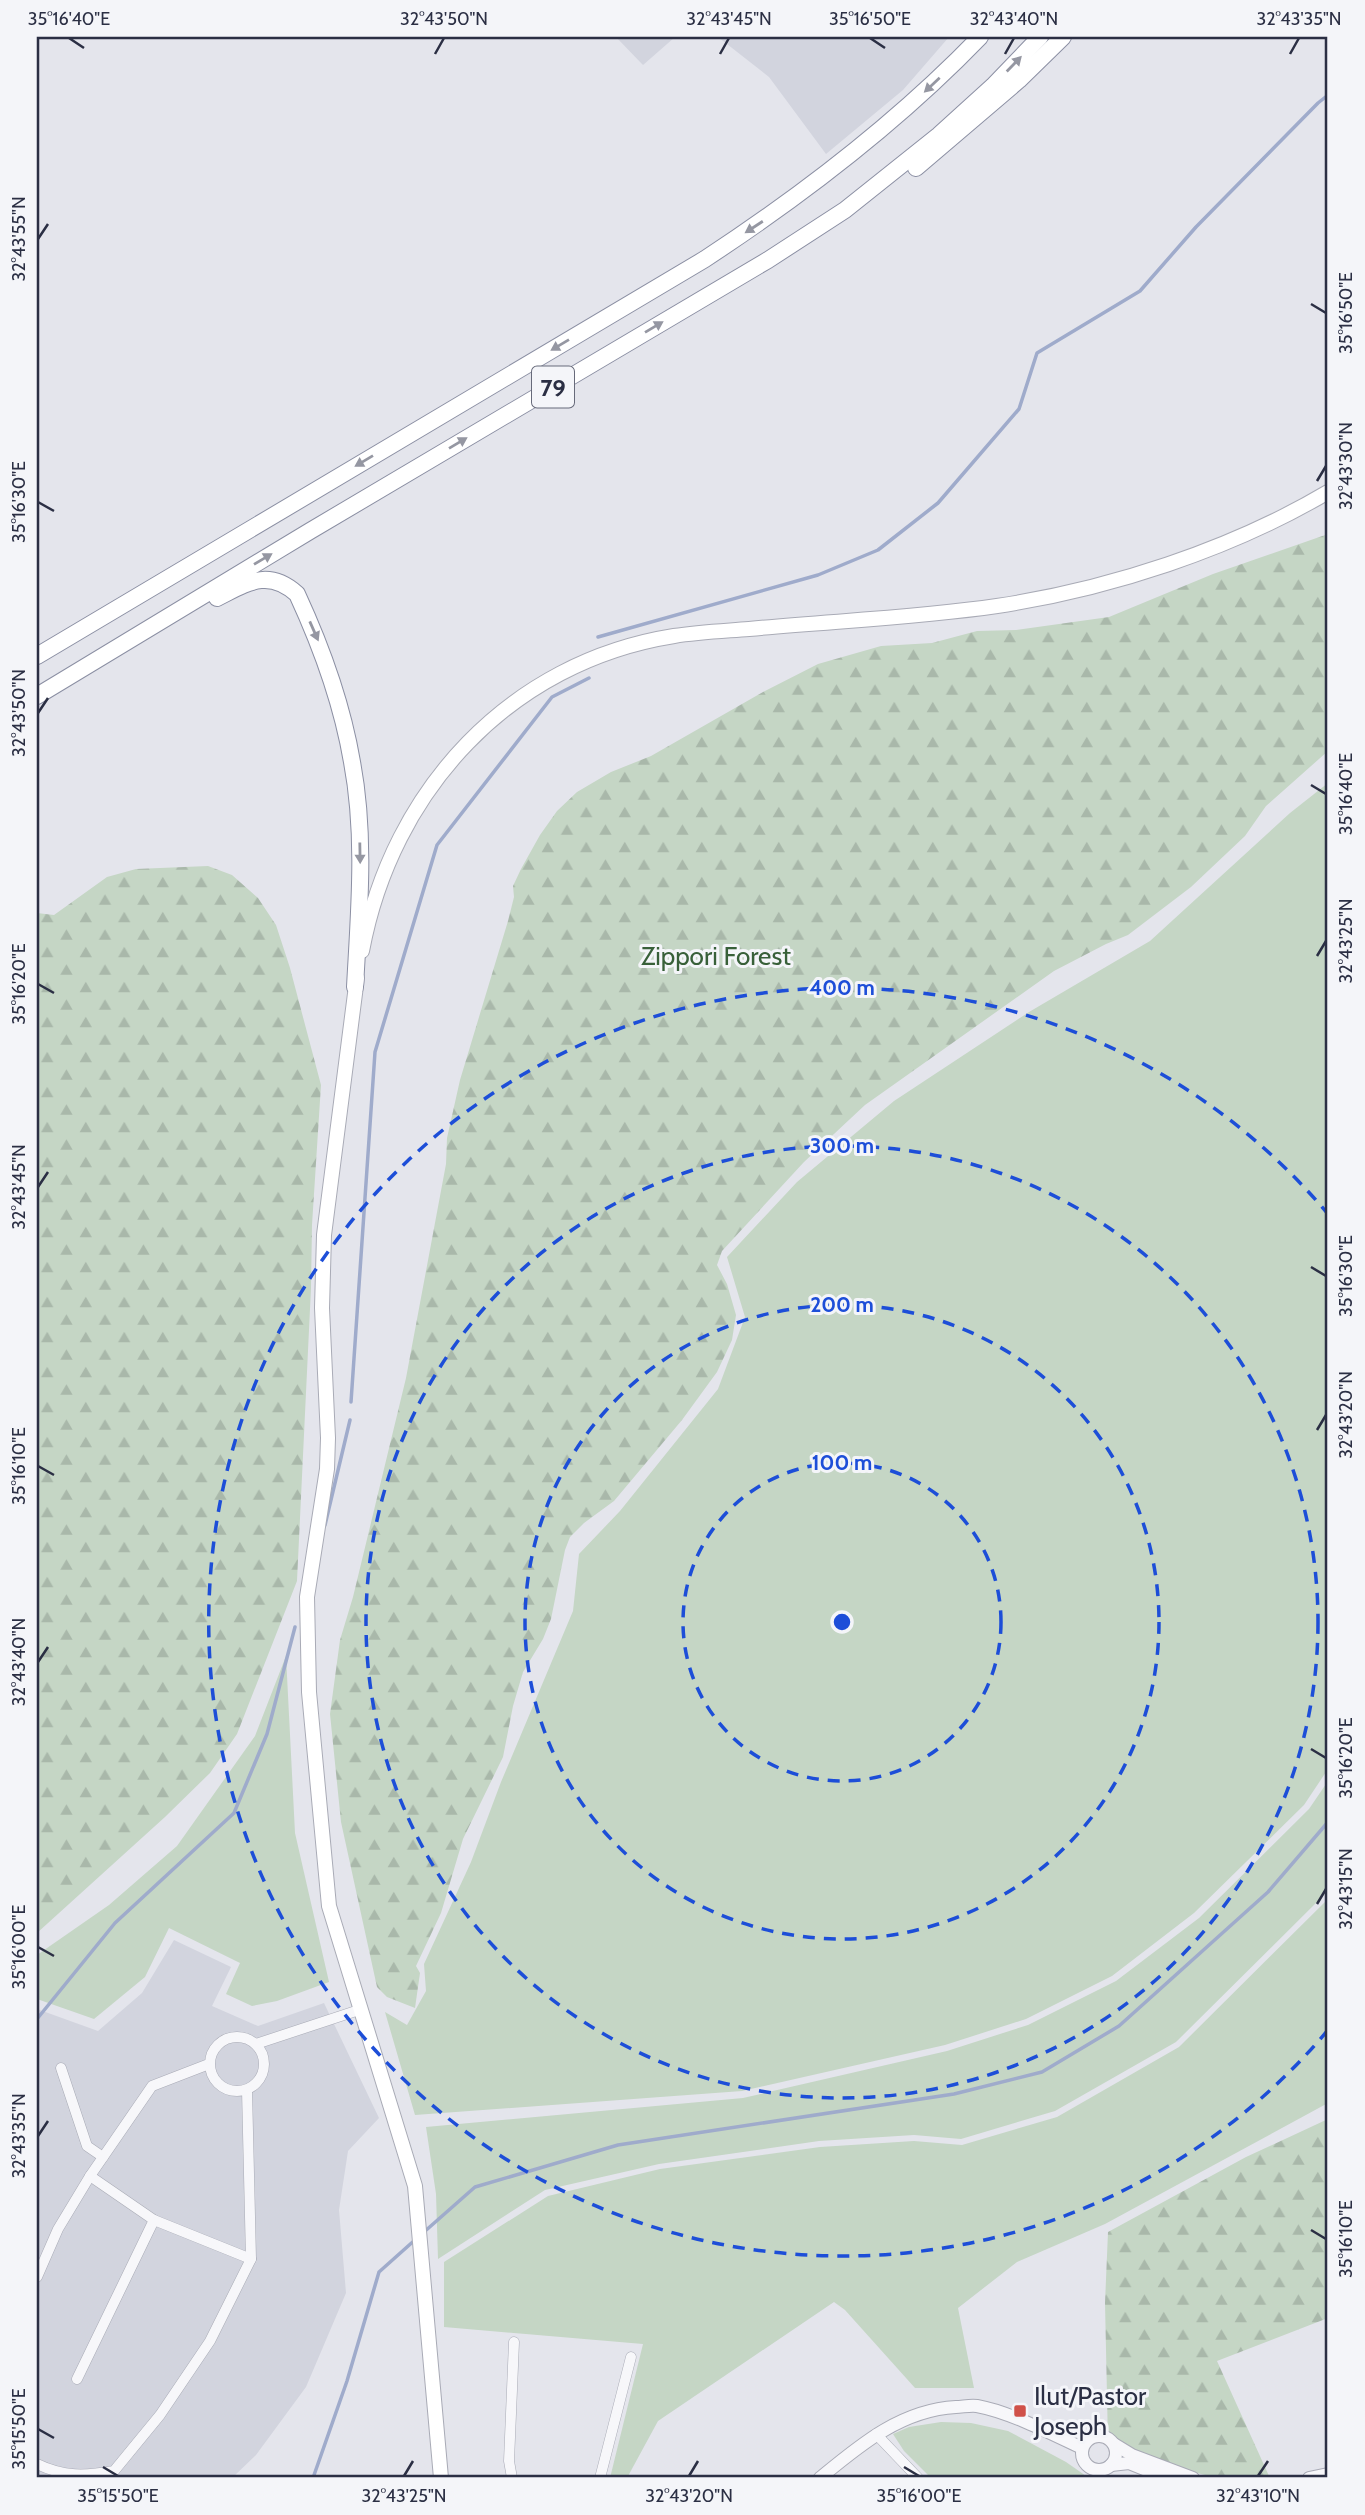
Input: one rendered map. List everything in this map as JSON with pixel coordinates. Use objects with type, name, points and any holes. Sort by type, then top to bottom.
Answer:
[{"type":"highway","name":"79","points":[[37,656],[694,265],[755,226],[861,148],[933,84],[980,37]]},
{"type":"highway","name":"79","points":[[37,696],[768,260],[845,210],[885,180],[993,86],[1040,37]]},
{"type":"highway","points":[[768,260],[857,212],[906,176],[1019,80],[1063,37]]},
{"type":"highway","points":[[76,673],[249,582],[262,579],[277,582],[297,594],[327,663],[352,762],[360,881],[355,987]]},
{"type":"main road","points":[[441,2478],[415,2186],[329,1906],[309,1692],[307,1597],[327,1469],[322,1308],[324,1235],[355,987],[364,939],[388,863],[402,831],[426,791],[484,726],[505,709],[564,672],[606,653],[673,636],[957,611],[1037,599],[1143,572],[1203,551],[1328,492]]},
{"type":"main road","points":[[436,2478],[438,2454]]},
{"type":"street","points":[[256,2044],[362,2009]]},
{"type":"street","points":[[230,2037],[248,2039],[256,2044],[264,2060],[261,2078],[247,2090],[229,2091],[221,2087],[210,2073],[209,2064],[215,2047],[230,2037]]},
{"type":"street","points":[[37,2277],[58,2229],[90,2176],[152,2086],[209,2064]]},
{"type":"street","points":[[61,2068],[87,2146],[103,2157]]},
{"type":"street","points":[[37,2465],[50,2471],[82,2476],[114,2471],[160,2415],[211,2341],[251,2259],[247,2090]]},
{"type":"street","points":[[90,2176],[154,2220],[251,2259]]},
{"type":"street","points":[[77,2379],[154,2220]]},
{"type":"street","points":[[512,2478],[509,2461],[514,2342]]},
{"type":"street","points":[[600,2478],[631,2357]]},
{"type":"street","points":[[820,2478],[876,2434],[896,2422],[941,2408],[975,2406],[1003,2414],[1082,2448]]},
{"type":"street","points":[[876,2434],[918,2478]]},
{"type":"street","points":[[1166,2478],[1129,2463],[1111,2465],[1101,2470],[1091,2468],[1083,2460],[1082,2448],[1087,2441],[1097,2436],[1108,2439],[1132,2455],[1193,2478]]},
{"type":"street","points":[[1111,2465],[1116,2456],[1114,2444]]},
{"type":"street","points":[[1309,2478],[1328,2474]]},
{"type":"shaded area","points":[[616,37],[675,37],[643,65]]},
{"type":"shaded area","points":[[718,37],[949,37],[903,90],[826,154],[769,77]]},
{"type":"shaded area","points":[[174,1940],[231,1967],[212,2006],[258,2026],[324,2003],[379,2118],[348,2151],[339,2210],[346,2293],[306,2387],[256,2455],[232,2478],[37,2478],[37,2009],[98,2031],[142,1993]]},
{"type":"green space","name":"Zippori Forest","points":[[1328,534],[1328,751],[1266,806],[1245,836],[1191,887],[1128,935],[1054,971],[865,1105],[804,1162],[722,1251],[717,1265],[727,1284],[736,1315],[732,1340],[717,1372],[682,1420],[614,1501],[570,1537],[551,1619],[543,1639],[523,1672],[503,1757],[463,1839],[441,1913],[416,1966],[420,1973],[415,2008],[387,1997],[377,1987],[341,1822],[330,1714],[340,1640],[353,1597],[406,1378],[446,1164],[447,1138],[460,1080],[508,921],[514,897],[513,886],[540,835],[557,811],[577,792],[611,772],[651,756],[818,664],[881,646],[932,643],[977,631],[1016,630],[1109,617],[1213,574]]},
{"type":"green space","points":[[1328,783],[1328,1769],[1304,1805],[1194,1913],[1112,1976],[1026,2019],[945,2045],[742,2091],[415,2115],[385,2012],[407,2025],[426,1991],[424,1964],[471,1862],[501,1782],[573,1611],[579,1554],[620,1511],[718,1389],[745,1317],[727,1257],[797,1182],[894,1101],[1029,1012],[1150,941],[1290,813]]},
{"type":"green space","points":[[208,866],[232,875],[258,898],[276,925],[321,1085],[312,1225],[297,1581],[237,1734],[210,1773],[37,1933],[37,913],[54,915],[107,877],[136,869]]},
{"type":"green space","points":[[286,1656],[295,1833],[329,1982],[277,2001],[252,2006],[226,1994],[240,1963],[169,1928],[145,1977],[94,2019],[37,1999],[37,1955],[109,1905],[177,1846],[255,1736]]},
{"type":"green space","points":[[1328,1781],[1328,1889],[1324,1895],[1176,2042],[1055,2111],[961,2139],[914,2135],[819,2141],[659,2164],[545,2190],[438,2259],[436,2194],[426,2127],[743,2098],[947,2051],[1028,2025],[1116,1981],[1199,1918],[1309,1809]]},
{"type":"green space","points":[[1328,1899],[1328,2103],[1105,2224],[1017,2262],[958,2308],[974,2388],[915,2388],[845,2310],[834,2302],[658,2421],[627,2478],[610,2478],[643,2344],[444,2327],[444,2262],[548,2196],[660,2169],[820,2147],[914,2141],[962,2145],[1057,2117],[1179,2047]]},
{"type":"green space","points":[[1328,2119],[1328,2318],[1217,2361],[1269,2476],[1217,2478],[1185,2470],[1108,2443],[1105,2303],[1108,2232],[1246,2157]]},
{"type":"green space","points":[[941,2422],[971,2423],[1008,2431],[1066,2462],[1089,2478],[931,2478],[904,2451],[893,2434],[909,2427]]},
{"type":"waterway","points":[[598,637],[818,575],[878,550],[938,503],[1019,409],[1037,353],[1140,291],[1196,227],[1328,95]]},
{"type":"waterway","points":[[351,1402],[375,1052],[437,845],[552,697],[589,678]]},
{"type":"waterway","points":[[325,1525],[350,1420]]},
{"type":"waterway","points":[[37,2019],[115,1923],[234,1813],[267,1734],[295,1627]]},
{"type":"waterway","points":[[424,2232],[475,2187],[618,2145],[954,2094],[1042,2072],[1119,2026],[1268,1892],[1328,1822]]},
{"type":"waterway","points":[[313,2478],[347,2381],[379,2272],[416,2239]]},
{"type":"place","name":"Ilut/Pastor Joseph","points":[[1020,2411]]}]
